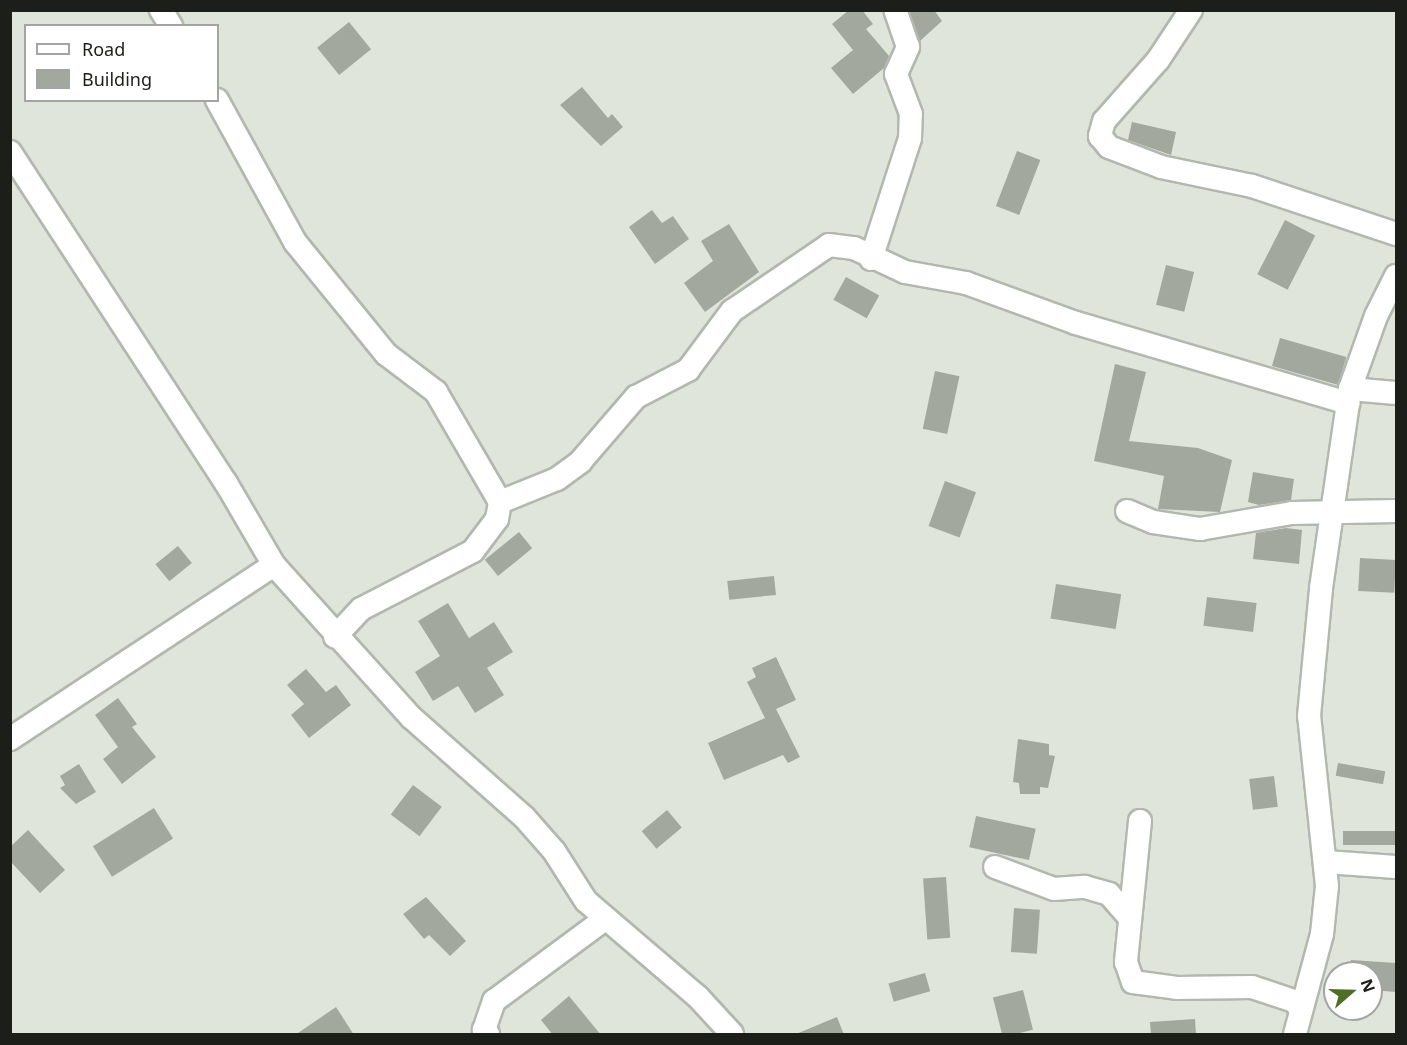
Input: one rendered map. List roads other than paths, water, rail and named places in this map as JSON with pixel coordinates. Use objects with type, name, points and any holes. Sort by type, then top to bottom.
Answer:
[{"type":"street","points":[[161,10],[170,24]]},
{"type":"street","points":[[871,259],[910,138],[910,114],[896,74],[908,46],[895,10]]},
{"type":"street","points":[[1191,10],[1158,60],[1104,121],[1100,136],[1109,147],[1161,167],[1252,186],[1396,234]]},
{"type":"street","points":[[218,102],[296,242],[386,354],[436,392],[500,502],[497,519],[473,552],[361,609],[336,637]]},
{"type":"street","points":[[10,152],[226,483],[274,565],[336,637],[412,718],[524,817],[554,851],[569,881],[606,918],[698,997],[732,1035]]},
{"type":"street","points":[[500,502],[557,479],[580,462],[636,397],[688,370],[732,311],[829,245],[854,248],[871,259],[905,272],[966,283],[1076,323],[1349,396],[1396,393]]},
{"type":"street","points":[[1295,1035],[1322,934],[1326,862],[1309,716],[1332,514],[1349,396],[1376,316],[1396,276]]},
{"type":"street","points":[[1127,511],[1153,522],[1200,529],[1292,513],[1396,511]]},
{"type":"street","points":[[10,739],[274,565]]},
{"type":"street","points":[[1140,821],[1128,916],[1126,962],[1133,982],[1177,988],[1252,987],[1294,1001],[1301,1009]]},
{"type":"street","points":[[1326,862],[1396,867]]},
{"type":"street","points":[[995,867],[1054,889],[1085,887],[1109,894],[1128,916]]},
{"type":"street","points":[[488,1035],[484,1030],[495,1001],[606,918]]}]
